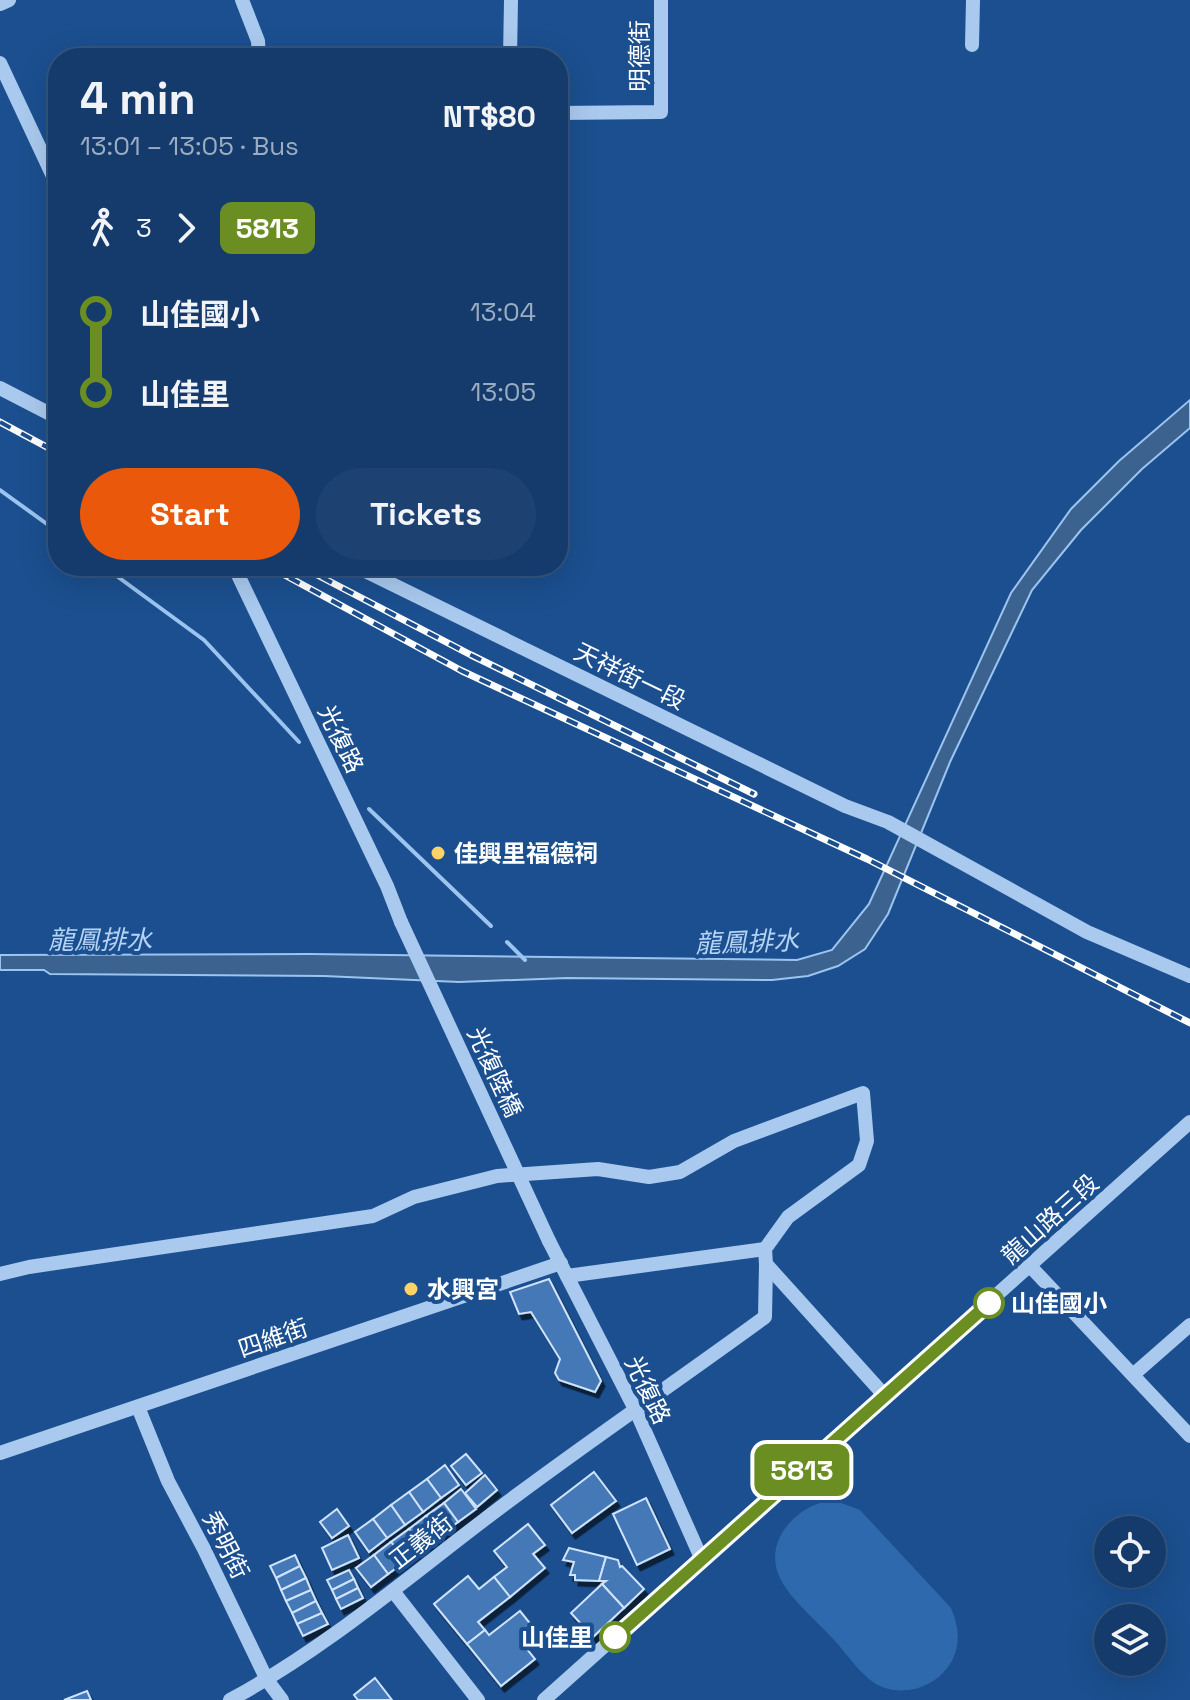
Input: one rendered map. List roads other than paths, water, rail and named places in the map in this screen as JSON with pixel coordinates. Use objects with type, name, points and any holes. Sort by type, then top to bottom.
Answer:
[{"type":"street","points":[[0,4],[9,0]]},
{"type":"street","points":[[242,0],[258,48]]},
{"type":"street","points":[[510,48],[511,0]]},
{"type":"street","name":"明德街","points":[[568,113],[661,112],[661,0]]},
{"type":"street","points":[[972,45],[973,0]]},
{"type":"street","points":[[0,63],[48,166]]},
{"type":"street","points":[[0,388],[48,413]]},
{"type":"street","name":"天祥街一段","points":[[375,576],[845,806],[888,822],[1087,932],[1190,976]]},
{"type":"street","name":"光復路","points":[[239,577],[387,886],[401,922]]},
{"type":"street","name":"光復陸橋","points":[[401,922],[549,1241]]},
{"type":"street","points":[[0,1274],[373,1216],[414,1197],[497,1176],[598,1169],[649,1177],[680,1172],[734,1141],[863,1093],[867,1141],[859,1165],[788,1217],[766,1257],[885,1396]]},
{"type":"street","name":"龍山路三段","points":[[544,1700],[1190,1122]]},
{"type":"street","name":"光復路","points":[[549,1241],[636,1411],[702,1560]]},
{"type":"street","name":"四維街","points":[[0,1453],[564,1270],[766,1257]]},
{"type":"street","name":"正義街","points":[[230,1700],[267,1680],[393,1591],[517,1494],[765,1317],[766,1257]]},
{"type":"street","points":[[1030,1266],[1190,1436]]},
{"type":"street","points":[[1134,1374],[1190,1325]]},
{"type":"street","name":"秀明街","points":[[138,1407],[168,1481],[267,1680],[282,1700]]},
{"type":"street","points":[[393,1591],[478,1700]]},
{"type":"waterway","points":[[0,490],[48,525]]},
{"type":"waterway","points":[[117,576],[204,640],[299,742]]},
{"type":"waterway","points":[[369,809],[491,926]]},
{"type":"waterway","points":[[507,942],[525,960]]},
{"type":"railway","points":[[0,422],[48,448]]},
{"type":"railway","points":[[286,576],[462,671],[867,859],[1190,1023]]},
{"type":"railway","points":[[319,576],[471,655],[754,794]]},
{"type":"place","name":"佳興里福德祠","points":[[438,853]]},
{"type":"place","name":"水興宮","points":[[411,1289]]},
{"type":"place","name":"山佳國小","points":[[989,1303]]},
{"type":"place","name":"山佳里","points":[[615,1637]]},
{"type":"water label","name":"龍鳳排水","points":[[100,940]]},
{"type":"water label","name":"龍鳳排水","points":[[747,942]]}]
